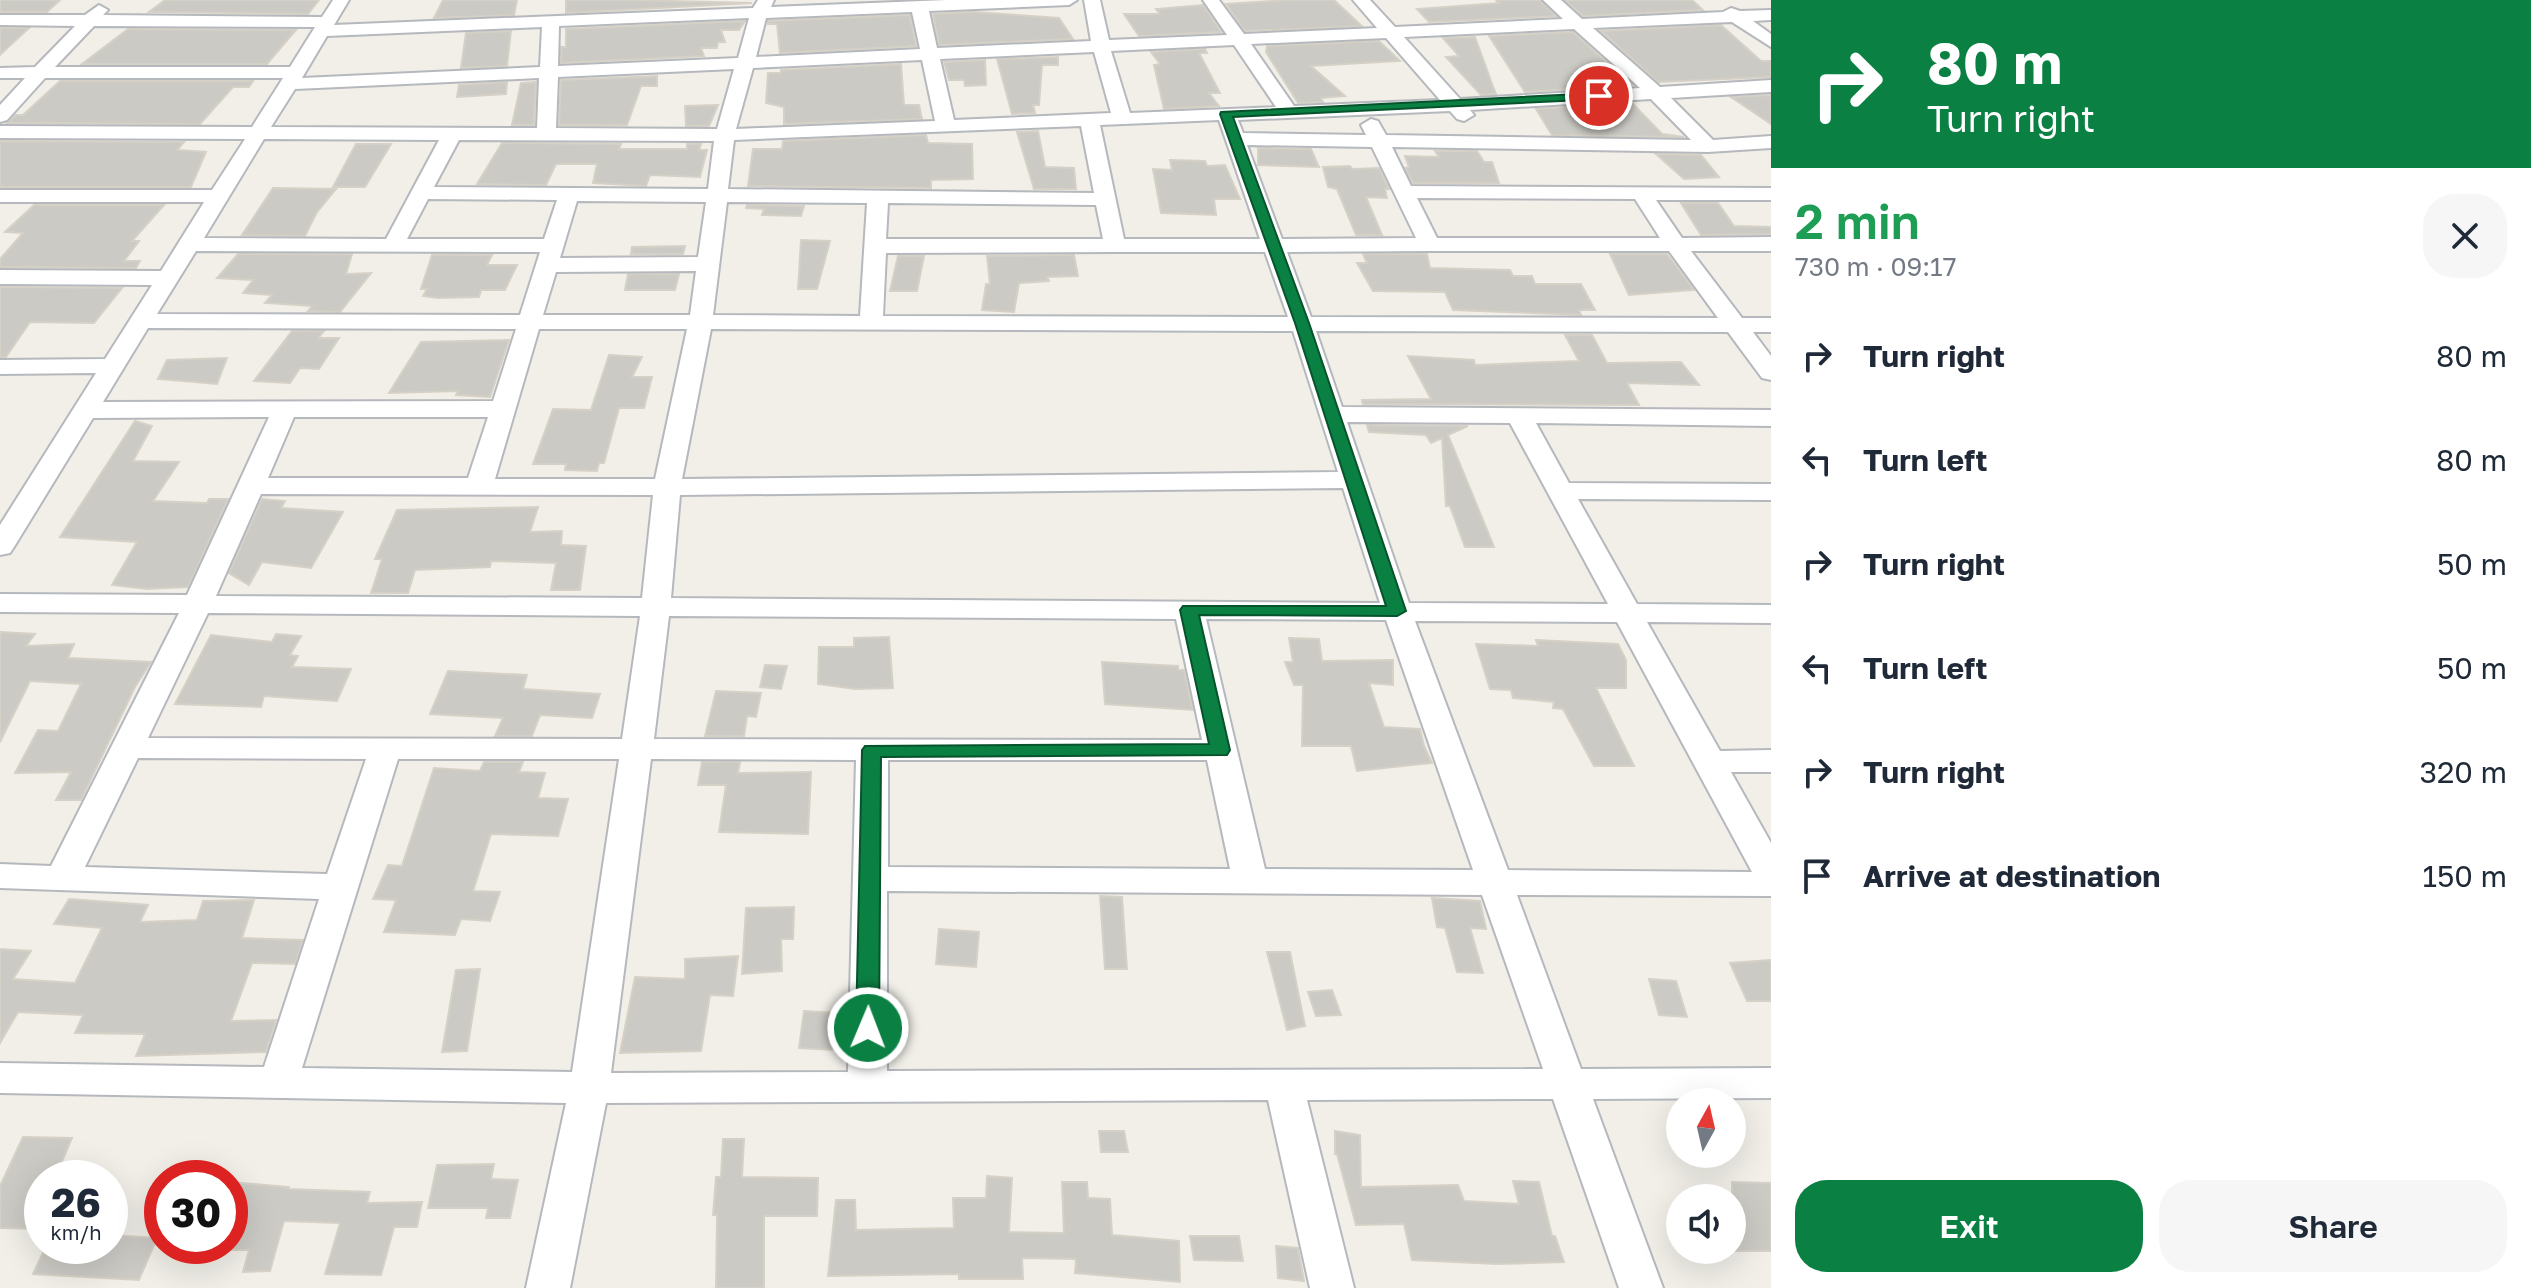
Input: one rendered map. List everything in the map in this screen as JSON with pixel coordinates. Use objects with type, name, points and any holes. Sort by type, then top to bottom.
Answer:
[{"type":"street","points":[[0,116],[108,0]]},
{"type":"street","points":[[0,547],[12,510],[87,410],[341,0]]},
{"type":"street","points":[[0,20],[324,26],[551,22],[763,7],[919,6],[1069,0]]},
{"type":"street","points":[[1092,0],[1101,46],[1122,119]]},
{"type":"street","points":[[1211,0],[1289,112]]},
{"type":"street","points":[[1361,0],[1489,142]]},
{"type":"street","points":[[1551,0],[1656,93],[1708,146]]},
{"type":"street","points":[[1714,0],[1771,42]]},
{"type":"street","points":[[919,6],[946,126]]},
{"type":"street","points":[[548,1288],[589,1088],[656,607],[667,487],[701,320],[725,135],[763,7]]},
{"type":"street","points":[[0,73],[292,78],[549,72],[1394,35],[1771,15]]},
{"type":"street","points":[[546,134],[551,22]]},
{"type":"street","points":[[1231,126],[1289,112],[1771,86]]},
{"type":"street","points":[[1364,109],[1430,245]]},
{"type":"street","points":[[0,132],[725,135],[1122,119],[1379,141],[1708,146],[1762,143],[1771,162]]},
{"type":"street","points":[[1089,120],[1115,246]]},
{"type":"street","points":[[1231,126],[1302,323],[1397,611],[1641,1288]]},
{"type":"street","points":[[393,245],[452,134]]},
{"type":"street","points":[[1404,192],[1771,194]]},
{"type":"street","points":[[420,193],[1105,199]]},
{"type":"street","points":[[1641,193],[1771,373]]},
{"type":"street","points":[[479,486],[569,194]]},
{"type":"street","points":[[0,196],[218,196]]},
{"type":"street","points":[[871,321],[878,197]]},
{"type":"street","points":[[188,244],[393,245],[708,264]]},
{"type":"street","points":[[875,246],[1771,244]]},
{"type":"street","points":[[0,277],[168,278]]},
{"type":"street","points":[[141,321],[1771,325]]},
{"type":"street","points":[[0,367],[114,366]]},
{"type":"street","points":[[63,877],[198,604],[285,409]]},
{"type":"street","points":[[87,410],[503,409]]},
{"type":"street","points":[[1332,414],[1771,418]]},
{"type":"street","points":[[1519,416],[1771,874]]},
{"type":"street","points":[[251,486],[667,487],[1354,480]]},
{"type":"street","points":[[1561,491],[1771,492]]},
{"type":"street","points":[[0,603],[1771,614]]},
{"type":"street","points":[[1189,610],[1250,881]]},
{"type":"street","points":[[127,748],[1220,750]]},
{"type":"street","points":[[278,1083],[385,749]]},
{"type":"street","points":[[867,1087],[872,750]]},
{"type":"street","points":[[1710,762],[1771,761]]},
{"type":"street","points":[[0,876],[340,887]]},
{"type":"street","points":[[870,879],[1771,884]]},
{"type":"street","points":[[0,1078],[589,1088],[1771,1083]]},
{"type":"street","points":[[1284,1085],[1332,1288]]},
{"type":"building","points":[[0,0],[60,0],[47,12],[0,12]]},
{"type":"building","points":[[165,0],[319,0],[308,14],[149,12]]},
{"type":"building","points":[[443,0],[517,0],[514,15],[434,18]]},
{"type":"building","points":[[566,0],[630,0],[752,3],[566,13]]},
{"type":"building","points":[[1334,0],[1362,26],[1245,31],[1226,4]]},
{"type":"building","points":[[1496,0],[1540,0],[1556,16],[1429,22],[1417,9],[1499,3]]},
{"type":"building","points":[[1565,0],[1692,0],[1703,10],[1583,16]]},
{"type":"building","points":[[1203,5],[1221,32],[1139,36],[1124,14],[1160,14],[1156,9]]},
{"type":"building","points":[[974,12],[1059,18],[1073,39],[939,45],[933,14]]},
{"type":"building","points":[[910,15],[916,46],[780,53],[777,24],[768,24],[768,21]]},
{"type":"building","points":[[745,21],[739,30],[721,30],[725,42],[718,42],[717,48],[701,48],[704,56],[561,63],[561,47],[566,47],[566,29]]},
{"type":"building","points":[[1721,25],[1761,61],[1771,61],[1771,77],[1658,82],[1601,31]]},
{"type":"building","points":[[0,28],[29,28],[0,55]]},
{"type":"building","points":[[128,29],[296,30],[267,64],[82,64]]},
{"type":"building","points":[[511,31],[507,66],[461,68],[466,33]]},
{"type":"building","points":[[1573,32],[1632,85],[1525,92],[1489,36]]},
{"type":"building","points":[[1475,37],[1496,94],[1481,95],[1446,57],[1459,56],[1443,38]]},
{"type":"building","points":[[1379,41],[1400,61],[1311,66],[1345,96],[1321,98],[1323,102],[1298,103],[1266,52],[1267,46]]},
{"type":"building","points":[[1205,49],[1207,53],[1199,53],[1220,93],[1209,93],[1219,106],[1164,109],[1154,65],[1160,64],[1151,52]]},
{"type":"building","points":[[1058,57],[1058,65],[1042,65],[1039,105],[1033,105],[1035,113],[1012,114],[997,59]]},
{"type":"building","points":[[985,60],[986,85],[965,86],[964,80],[949,80],[944,62]]},
{"type":"building","points":[[901,64],[904,105],[919,105],[922,119],[784,124],[784,107],[766,103],[768,73]]},
{"type":"building","points":[[657,76],[657,86],[641,86],[627,125],[559,125],[561,80]]},
{"type":"building","points":[[60,81],[253,81],[249,87],[233,87],[200,124],[7,123],[16,115],[23,115]]},
{"type":"building","points":[[507,82],[506,94],[457,97],[459,85]]},
{"type":"building","points":[[536,82],[534,125],[512,125],[521,83]]},
{"type":"building","points":[[1771,95],[1771,124],[1731,97]]},
{"type":"building","points":[[1632,103],[1662,134],[1684,137],[1552,135],[1536,109]]},
{"type":"building","points":[[718,105],[709,126],[686,126],[685,106]]},
{"type":"building","points":[[1038,131],[1045,167],[1074,168],[1076,189],[1034,189],[1017,132]]},
{"type":"building","points":[[926,135],[928,143],[972,144],[973,179],[931,180],[931,188],[748,186],[753,149],[782,149],[783,141]]},
{"type":"building","points":[[0,141],[184,142],[177,150],[206,152],[191,187],[0,187]]},
{"type":"building","points":[[502,143],[621,144],[619,149],[687,149],[687,144],[701,144],[699,150],[707,150],[700,177],[650,175],[646,186],[593,183],[597,164],[556,164],[546,185],[477,184]]},
{"type":"building","points":[[356,144],[391,144],[365,187],[333,187]]},
{"type":"building","points":[[1258,148],[1311,149],[1319,167],[1258,165]]},
{"type":"building","points":[[1435,151],[1477,151],[1484,162],[1492,162],[1499,183],[1413,183],[1405,168],[1409,167],[1405,156],[1439,157]]},
{"type":"building","points":[[1656,154],[1701,155],[1719,177],[1684,179]]},
{"type":"building","points":[[1170,160],[1205,161],[1207,166],[1225,165],[1240,199],[1214,199],[1216,215],[1161,213],[1153,169],[1172,170]]},
{"type":"building","points":[[1350,166],[1352,169],[1379,168],[1389,189],[1385,189],[1387,198],[1366,197],[1382,235],[1356,235],[1337,189],[1328,187],[1323,167]]},
{"type":"building","points":[[273,188],[336,189],[317,212],[305,236],[242,235]]},
{"type":"building","points":[[1681,203],[1718,203],[1734,226],[1771,227],[1771,234],[1701,235]]},
{"type":"building","points":[[34,205],[164,205],[132,241],[139,241],[124,261],[140,261],[136,268],[0,267],[0,259],[23,233],[5,232]]},
{"type":"building","points":[[747,205],[804,206],[801,216],[762,215],[764,209],[746,208]]},
{"type":"building","points":[[801,240],[830,241],[817,289],[798,289]]},
{"type":"building","points":[[685,246],[683,254],[631,254],[632,247]]},
{"type":"building","points":[[238,254],[352,254],[346,274],[371,273],[340,312],[308,311],[312,306],[265,303],[272,295],[243,293],[253,280],[217,278]]},
{"type":"building","points":[[1363,254],[1427,254],[1430,268],[1510,270],[1513,276],[1532,276],[1535,284],[1581,284],[1595,310],[1579,310],[1581,315],[1453,310],[1445,292],[1373,291],[1357,263],[1367,263]]},
{"type":"building","points":[[1610,254],[1667,254],[1694,290],[1629,295]]},
{"type":"building","points":[[432,255],[492,255],[487,265],[517,265],[505,290],[481,290],[479,297],[438,298],[423,296],[427,289],[421,289]]},
{"type":"building","points":[[1074,255],[1078,276],[1047,277],[1049,281],[1019,283],[1014,312],[982,310],[986,284],[990,284],[987,256]]},
{"type":"building","points":[[898,256],[924,256],[917,291],[890,291]]},
{"type":"building","points":[[628,274],[679,274],[675,290],[625,290]]},
{"type":"building","points":[[0,287],[122,288],[94,323],[30,322],[6,357],[0,357]]},
{"type":"building","points":[[292,331],[324,331],[318,338],[339,338],[319,369],[300,368],[290,383],[254,381]]},
{"type":"building","points":[[1565,335],[1592,335],[1607,363],[1681,362],[1699,385],[1627,383],[1639,405],[1363,404],[1362,400],[1431,399],[1408,356],[1474,360],[1475,365],[1579,361]]},
{"type":"building","points":[[509,340],[490,397],[456,395],[458,391],[389,393],[421,342]]},
{"type":"building","points":[[609,355],[642,357],[632,377],[652,377],[644,408],[619,408],[604,463],[599,463],[597,471],[565,470],[566,464],[533,464],[553,409],[591,410]]},
{"type":"building","points":[[227,358],[217,384],[158,379],[167,360]]},
{"type":"building","points":[[135,421],[152,426],[133,461],[179,462],[153,501],[207,503],[209,499],[228,499],[188,587],[147,589],[112,585],[137,542],[60,537]]},
{"type":"building","points":[[1367,425],[1468,426],[1448,435],[1494,547],[1465,547],[1450,506],[1446,506],[1442,438],[1431,443],[1426,435],[1369,432]]},
{"type":"building","points":[[262,499],[285,501],[281,508],[343,512],[311,568],[262,562],[249,585],[229,573]]},
{"type":"building","points":[[538,507],[530,532],[562,531],[561,545],[586,546],[580,590],[551,590],[556,563],[491,561],[490,567],[415,570],[408,593],[371,593],[382,559],[375,559],[397,510]]},
{"type":"building","points":[[0,632],[35,634],[26,646],[74,644],[68,658],[151,662],[135,687],[81,800],[56,800],[71,772],[15,773],[38,730],[58,731],[81,684],[30,681],[0,742]]},
{"type":"building","points":[[276,634],[301,636],[290,655],[298,656],[292,667],[351,669],[337,701],[264,696],[261,707],[175,704],[211,635],[272,642]]},
{"type":"building","points":[[889,637],[893,688],[855,689],[818,684],[819,647],[854,647],[854,638]]},
{"type":"building","points":[[1289,638],[1319,639],[1322,661],[1393,660],[1393,685],[1369,683],[1384,727],[1420,729],[1432,763],[1357,771],[1351,746],[1302,746],[1303,685],[1294,685],[1285,662],[1293,662]]},
{"type":"building","points":[[1536,640],[1618,644],[1626,660],[1626,688],[1596,688],[1634,766],[1594,766],[1563,709],[1553,708],[1554,702],[1513,698],[1511,690],[1490,689],[1476,644],[1538,646]]},
{"type":"building","points":[[1102,662],[1178,666],[1178,670],[1184,670],[1193,710],[1105,704]]},
{"type":"building","points":[[765,665],[787,666],[781,689],[760,687]]},
{"type":"building","points":[[448,671],[527,675],[523,689],[600,694],[592,718],[540,715],[532,736],[495,736],[503,718],[430,714]]},
{"type":"building","points":[[716,691],[761,693],[756,717],[747,716],[744,736],[705,736]]},
{"type":"building","points":[[484,762],[523,762],[519,772],[545,773],[538,798],[568,799],[558,836],[491,834],[473,891],[500,892],[490,921],[461,919],[455,935],[384,932],[396,900],[373,899],[388,865],[402,866],[434,768],[480,771]]},
{"type":"building","points":[[702,762],[740,762],[738,773],[811,772],[808,834],[719,832],[726,785],[698,785]]},
{"type":"building","points":[[1100,896],[1122,897],[1127,969],[1105,969]]},
{"type":"building","points":[[1432,898],[1480,901],[1486,929],[1470,928],[1483,973],[1457,972],[1445,928],[1437,927]]},
{"type":"building","points":[[69,899],[148,905],[140,922],[197,920],[203,901],[254,900],[242,938],[303,940],[295,964],[252,963],[231,1021],[276,1020],[266,1052],[136,1056],[145,1034],[75,1033],[83,1015],[18,1012],[0,1043],[0,949],[31,951],[13,979],[75,983],[102,928],[54,924]]},
{"type":"building","points":[[794,907],[793,939],[781,939],[782,971],[742,974],[746,908]]},
{"type":"building","points":[[939,929],[979,932],[976,967],[936,964]]},
{"type":"building","points":[[1267,952],[1290,952],[1305,1026],[1287,1030]]},
{"type":"building","points":[[738,956],[733,996],[710,995],[701,1051],[620,1053],[635,977],[685,979],[685,959]]},
{"type":"building","points":[[1771,960],[1771,1001],[1747,1001],[1730,963]]},
{"type":"building","points":[[480,969],[467,1051],[442,1052],[456,970]]},
{"type":"building","points":[[1649,979],[1676,981],[1687,1017],[1659,1015]]},
{"type":"building","points":[[1332,990],[1341,1015],[1316,1016],[1308,992]]},
{"type":"building","points":[[804,1011],[840,1013],[835,1050],[799,1048]]},
{"type":"building","points":[[1099,1131],[1124,1131],[1128,1152],[1101,1152]]},
{"type":"building","points":[[1335,1131],[1360,1135],[1361,1187],[1458,1185],[1464,1201],[1519,1204],[1513,1181],[1539,1182],[1552,1236],[1555,1236],[1564,1262],[1497,1264],[1412,1260],[1404,1224],[1356,1225],[1335,1154]]},
{"type":"building","points":[[23,1137],[72,1138],[63,1160],[24,1160],[24,1229],[0,1228],[0,1186]]},
{"type":"building","points":[[723,1139],[744,1139],[742,1177],[818,1178],[817,1216],[764,1216],[764,1288],[716,1288],[717,1215],[713,1215],[716,1177],[721,1177]]},
{"type":"building","points":[[494,1164],[491,1179],[518,1180],[510,1218],[486,1218],[488,1208],[428,1208],[437,1165]]},
{"type":"building","points":[[987,1176],[1012,1178],[1009,1232],[1064,1233],[1062,1182],[1087,1182],[1088,1198],[1110,1199],[1112,1235],[1179,1241],[1180,1282],[1075,1273],[1076,1259],[1022,1258],[1023,1279],[959,1279],[959,1274],[828,1276],[836,1200],[855,1200],[856,1230],[954,1228],[953,1198],[986,1198]]},
{"type":"building","points":[[1771,1183],[1771,1251],[1746,1251],[1746,1184],[1732,1184]]},
{"type":"building","points":[[248,1184],[288,1189],[370,1192],[367,1203],[422,1202],[417,1227],[394,1227],[381,1275],[325,1274],[340,1223],[284,1221],[270,1271],[243,1272],[248,1264]]},
{"type":"building","points":[[128,1236],[144,1237],[146,1264],[139,1280],[33,1274],[38,1264],[128,1264]]},
{"type":"building","points":[[1190,1236],[1239,1236],[1243,1261],[1194,1260]]},
{"type":"building","points":[[1276,1246],[1298,1248],[1304,1281],[1278,1278]]},
{"type":"route","points":[[868,1028],[872,750],[1220,750],[1189,610],[1397,611],[1302,323],[1226,114],[1599,96]]}]
